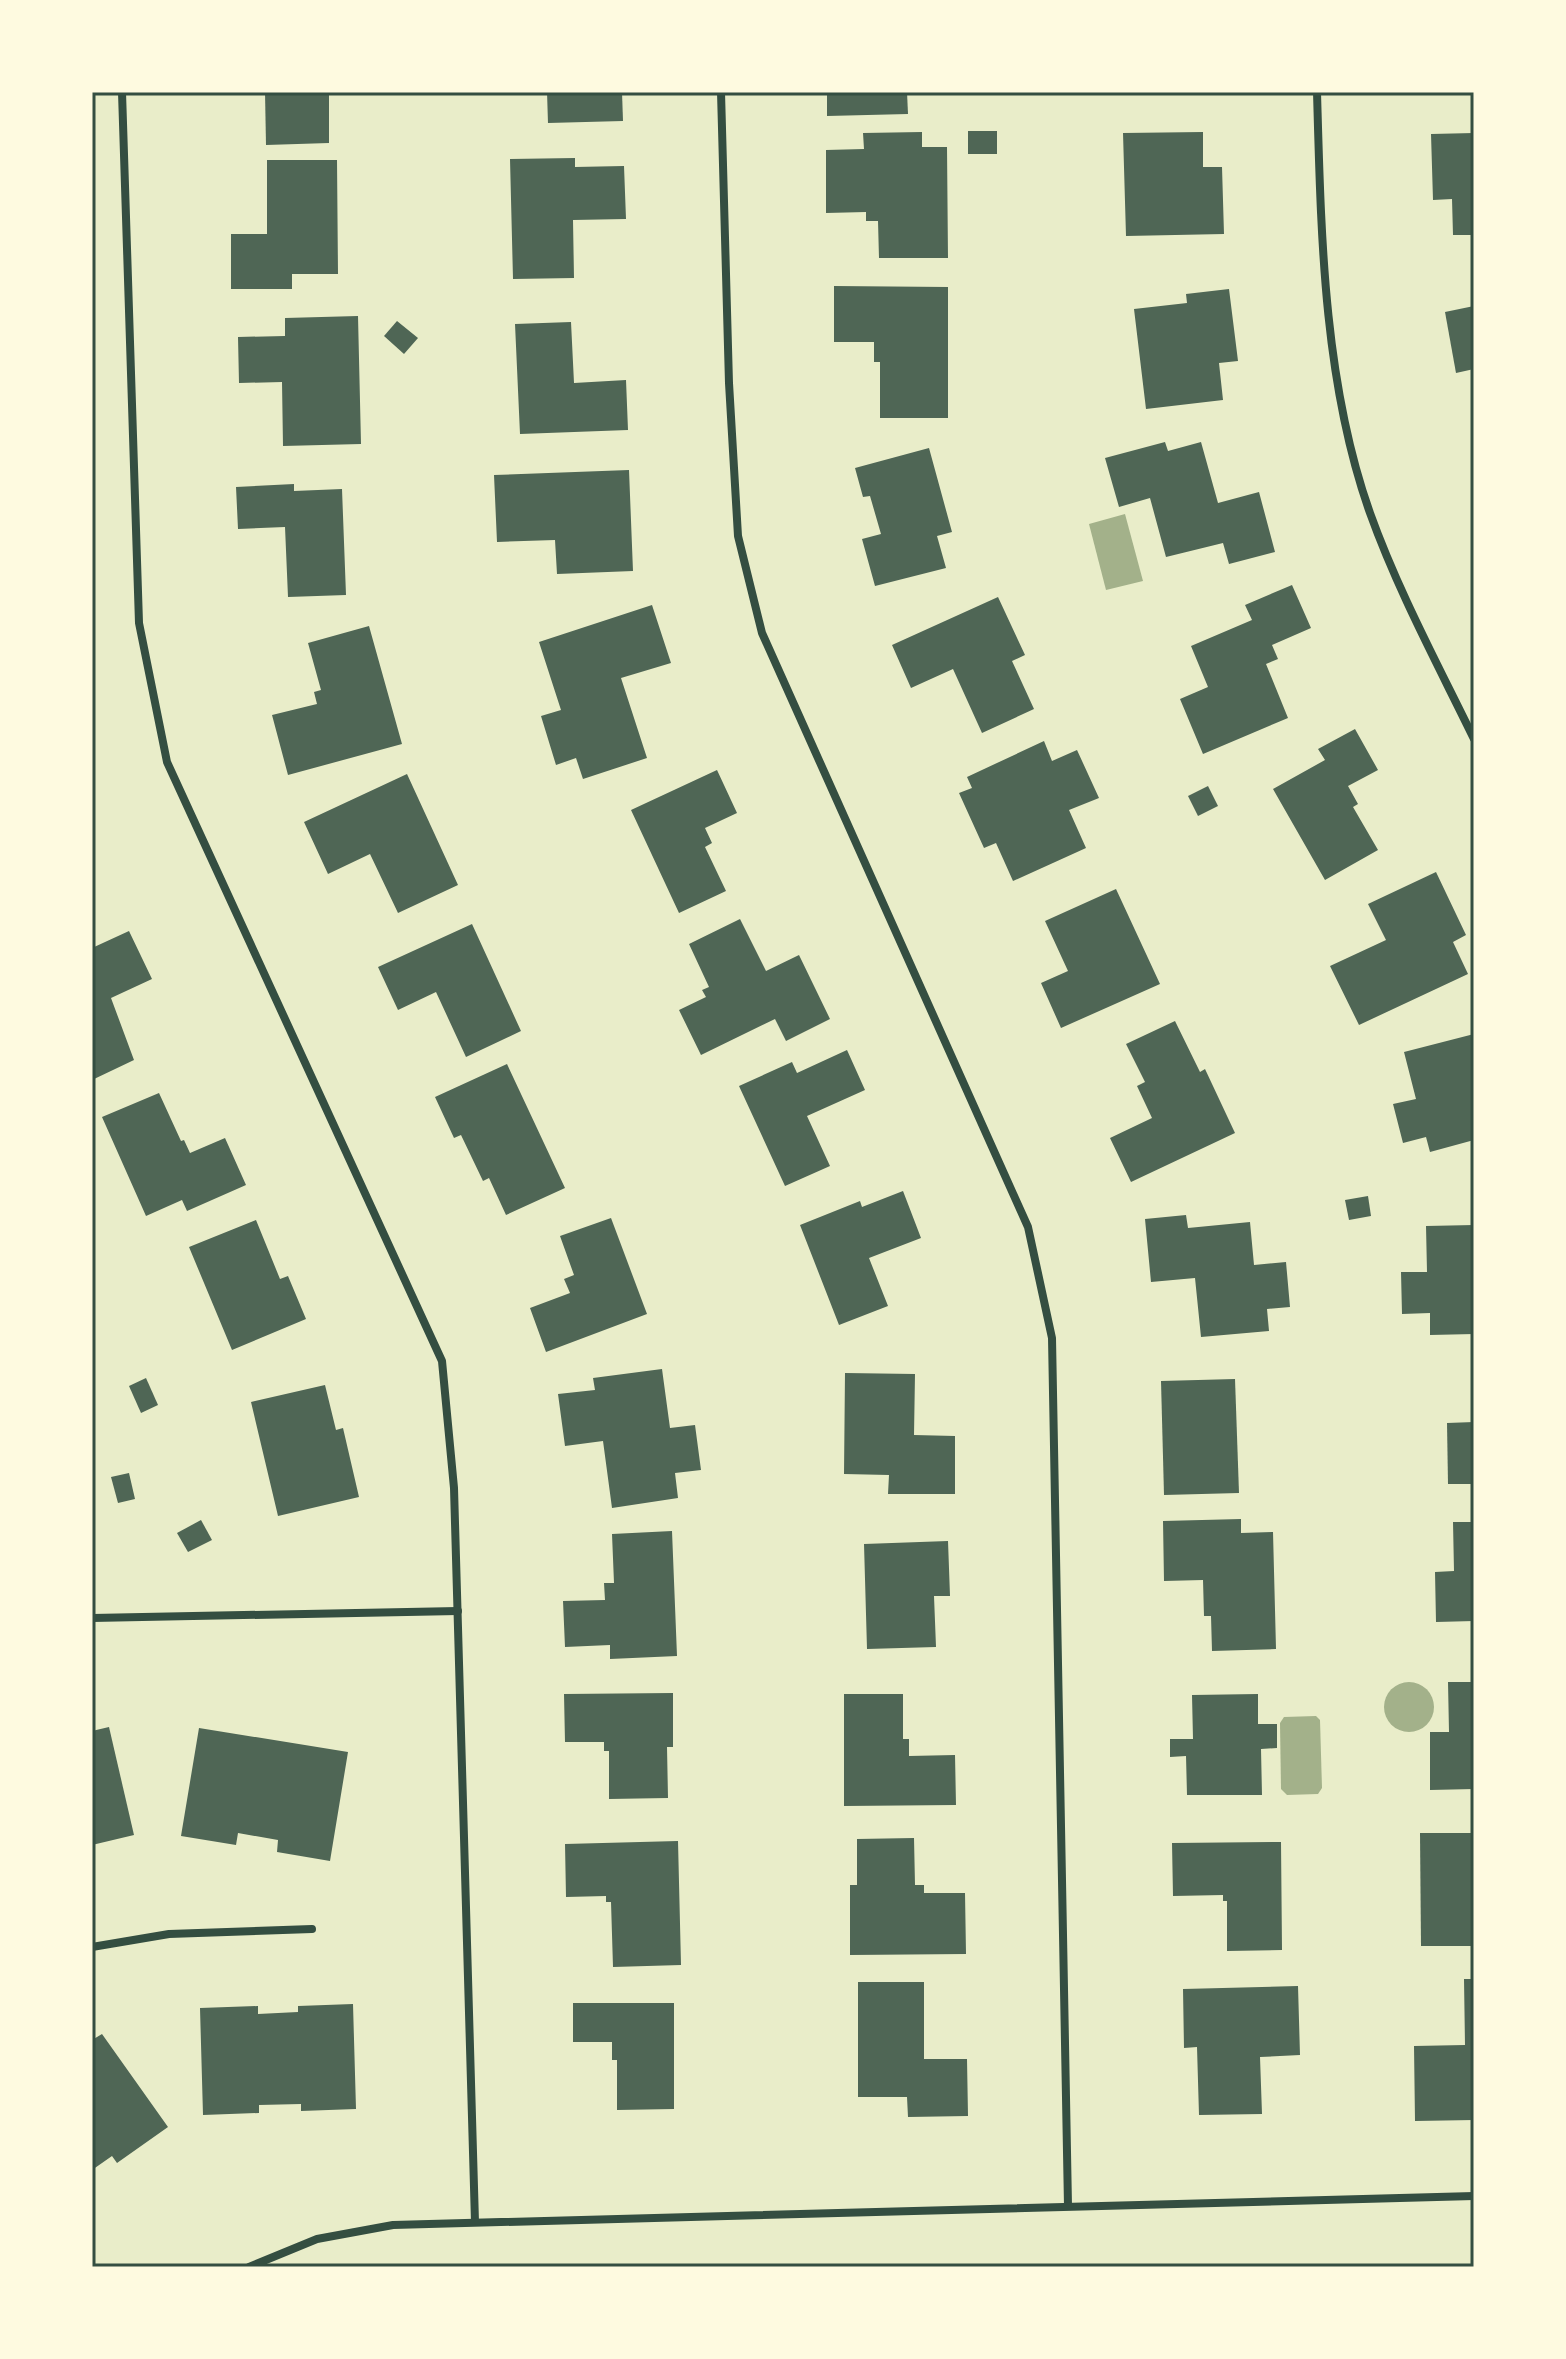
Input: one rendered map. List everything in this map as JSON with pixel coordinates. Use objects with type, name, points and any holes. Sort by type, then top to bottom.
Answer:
[{"type":"street","points":[[122,92],[139,623],[167,762],[442,1361],[454,1488],[475,2222]]},
{"type":"street","points":[[721,92],[729,383],[738,536],[749,588],[762,633],[1028,1227],[1052,1338],[1068,2206]]},
{"type":"street","points":[[1317,92],[1325,279],[1346,416],[1369,510],[1402,590],[1474,739]]},
{"type":"street","points":[[92,1618],[458,1611]]},
{"type":"street","points":[[92,1947],[169,1934],[312,1929]]},
{"type":"street","points":[[249,2267],[317,2239],[393,2225],[1474,2196]]},
{"type":"shaded area","points":[[1125,514],[1143,581],[1106,590],[1089,524]]},
{"type":"shaded area","points":[[1409,1682],[1427,1689],[1434,1707],[1427,1725],[1409,1732],[1391,1725],[1384,1707],[1391,1689]]},
{"type":"shaded area","points":[[1316,1716],[1320,1720],[1322,1788],[1318,1794],[1287,1795],[1281,1789],[1280,1723],[1284,1717]]},
{"type":"building","points":[[265,92],[329,92],[329,143],[266,145]]},
{"type":"building","points":[[547,92],[622,92],[623,121],[548,123]]},
{"type":"building","points":[[827,92],[907,92],[908,114],[827,116]]},
{"type":"building","points":[[968,131],[997,131],[997,154],[968,154]]},
{"type":"building","points":[[922,132],[922,147],[947,147],[948,258],[879,258],[878,221],[866,221],[866,212],[826,213],[826,150],[864,149],[863,133]]},
{"type":"building","points":[[1203,132],[1203,167],[1222,167],[1224,234],[1126,236],[1123,133]]},
{"type":"building","points":[[1474,133],[1474,235],[1453,235],[1452,199],[1433,200],[1431,134]]},
{"type":"building","points":[[575,158],[575,167],[624,166],[626,219],[573,220],[574,278],[513,279],[510,159]]},
{"type":"building","points":[[267,160],[337,160],[338,274],[292,274],[292,289],[231,289],[231,234],[267,234]]},
{"type":"building","points":[[834,286],[948,287],[948,418],[880,418],[880,362],[874,362],[874,342],[834,342]]},
{"type":"building","points":[[1229,289],[1238,361],[1219,363],[1223,400],[1146,409],[1134,309],[1187,303],[1186,294]]},
{"type":"building","points":[[1474,306],[1474,369],[1456,373],[1445,312]]},
{"type":"building","points":[[358,316],[361,444],[283,446],[282,382],[239,383],[238,337],[285,336],[285,318]]},
{"type":"building","points":[[397,321],[418,338],[404,354],[384,336]]},
{"type":"building","points":[[571,322],[574,383],[626,380],[628,430],[520,434],[515,324]]},
{"type":"building","points":[[1165,442],[1168,451],[1201,442],[1218,503],[1259,492],[1275,552],[1229,564],[1223,543],[1166,557],[1150,498],[1119,507],[1105,458]]},
{"type":"building","points":[[929,448],[952,532],[937,536],[946,568],[875,586],[862,539],[881,534],[870,496],[863,497],[855,468]]},
{"type":"building","points":[[629,470],[633,571],[557,574],[555,540],[497,542],[494,475]]},
{"type":"building","points":[[294,484],[294,491],[342,489],[346,595],[288,597],[285,527],[238,529],[236,487]]},
{"type":"building","points":[[1292,585],[1311,628],[1272,645],[1278,659],[1266,664],[1288,718],[1203,754],[1180,699],[1208,687],[1191,646],[1252,620],[1245,605]]},
{"type":"building","points":[[998,597],[1025,655],[1012,661],[1034,709],[982,733],[953,669],[911,688],[892,645]]},
{"type":"building","points":[[652,605],[671,663],[621,678],[647,758],[583,779],[576,758],[556,765],[541,716],[561,710],[539,642]]},
{"type":"building","points":[[369,626],[402,744],[288,775],[272,715],[317,704],[314,692],[321,690],[308,643]]},
{"type":"building","points":[[1355,729],[1378,770],[1348,786],[1358,804],[1353,807],[1378,850],[1325,880],[1273,789],[1325,760],[1318,749]]},
{"type":"building","points":[[1044,741],[1052,761],[1077,750],[1099,798],[1069,810],[1086,848],[1013,881],[996,843],[984,848],[959,793],[972,788],[967,777]]},
{"type":"building","points":[[717,770],[737,813],[705,828],[712,843],[705,847],[726,891],[679,913],[631,810]]},
{"type":"building","points":[[407,774],[458,885],[398,913],[370,854],[328,874],[304,822]]},
{"type":"building","points":[[1208,786],[1218,806],[1198,816],[1188,796]]},
{"type":"building","points":[[1436,872],[1466,935],[1453,942],[1468,974],[1359,1025],[1330,966],[1386,940],[1368,904]]},
{"type":"building","points":[[1116,889],[1160,984],[1061,1028],[1041,983],[1068,971],[1045,921]]},
{"type":"building","points":[[740,919],[766,971],[799,955],[830,1019],[786,1041],[775,1019],[701,1055],[679,1010],[706,997],[702,990],[709,987],[689,944]]},
{"type":"building","points":[[472,924],[521,1031],[466,1057],[436,992],[398,1010],[378,967]]},
{"type":"building","points":[[129,931],[152,979],[111,998],[134,1060],[92,1080],[92,948]]},
{"type":"building","points":[[1175,1021],[1200,1072],[1205,1069],[1235,1133],[1131,1182],[1110,1138],[1152,1118],[1137,1086],[1145,1082],[1126,1044]]},
{"type":"building","points":[[1474,1034],[1474,1140],[1430,1152],[1426,1137],[1403,1143],[1393,1104],[1416,1099],[1404,1052]]},
{"type":"building","points":[[847,1050],[865,1090],[807,1116],[830,1166],[785,1186],[739,1086],[792,1062],[797,1073]]},
{"type":"building","points":[[507,1064],[565,1188],[506,1215],[489,1178],[483,1181],[461,1135],[454,1138],[435,1097]]},
{"type":"building","points":[[159,1093],[181,1141],[184,1140],[190,1153],[225,1138],[246,1185],[187,1211],[182,1200],[146,1216],[102,1117]]},
{"type":"building","points":[[903,1191],[921,1238],[869,1258],[888,1306],[839,1325],[800,1225],[860,1201],[862,1207]]},
{"type":"building","points":[[1368,1196],[1371,1216],[1349,1220],[1345,1200]]},
{"type":"building","points":[[1186,1215],[1188,1228],[1250,1222],[1254,1265],[1286,1262],[1290,1307],[1267,1309],[1269,1331],[1201,1337],[1195,1278],[1151,1282],[1145,1219]]},
{"type":"building","points":[[611,1218],[647,1314],[546,1352],[530,1308],[570,1293],[564,1279],[574,1275],[560,1236]]},
{"type":"building","points":[[256,1220],[280,1279],[288,1276],[306,1319],[232,1350],[189,1247]]},
{"type":"building","points":[[1474,1225],[1474,1334],[1430,1335],[1430,1313],[1402,1314],[1401,1272],[1427,1272],[1426,1226]]},
{"type":"building","points":[[662,1369],[670,1428],[695,1425],[701,1470],[675,1473],[678,1498],[612,1508],[603,1441],[565,1446],[558,1394],[595,1390],[593,1378]]},
{"type":"building","points":[[845,1373],[915,1374],[914,1435],[955,1436],[955,1494],[888,1494],[889,1475],[844,1474]]},
{"type":"building","points":[[146,1378],[158,1405],[141,1413],[129,1386]]},
{"type":"building","points":[[1235,1379],[1239,1493],[1164,1495],[1161,1381]]},
{"type":"building","points":[[325,1385],[336,1430],[343,1428],[359,1497],[278,1516],[251,1402]]},
{"type":"building","points":[[1474,1422],[1474,1484],[1448,1484],[1447,1423]]},
{"type":"building","points":[[129,1473],[135,1499],[118,1503],[111,1477]]},
{"type":"building","points":[[1241,1519],[1241,1533],[1273,1532],[1276,1649],[1212,1651],[1211,1616],[1204,1616],[1203,1580],[1164,1581],[1163,1521]]},
{"type":"building","points":[[201,1520],[212,1540],[188,1552],[177,1533]]},
{"type":"building","points":[[1453,1522],[1474,1522],[1474,1621],[1436,1622],[1435,1572],[1454,1571]]},
{"type":"building","points":[[672,1531],[677,1656],[610,1659],[610,1645],[565,1647],[563,1601],[605,1600],[604,1583],[614,1583],[612,1534]]},
{"type":"building","points":[[948,1541],[950,1596],[934,1596],[936,1647],[867,1649],[864,1544]]},
{"type":"building","points":[[1448,1682],[1474,1682],[1474,1789],[1430,1790],[1430,1732],[1449,1732]]},
{"type":"building","points":[[673,1693],[673,1747],[667,1747],[668,1798],[609,1799],[609,1751],[604,1751],[604,1742],[565,1742],[564,1694]]},
{"type":"building","points":[[844,1694],[903,1694],[903,1739],[909,1739],[909,1756],[955,1755],[956,1805],[844,1806]]},
{"type":"building","points":[[1258,1694],[1258,1724],[1277,1724],[1277,1748],[1261,1749],[1262,1795],[1187,1795],[1186,1756],[1170,1757],[1170,1739],[1193,1739],[1192,1695]]},
{"type":"building","points":[[109,1727],[134,1835],[92,1845],[92,1731]]},
{"type":"building","points":[[199,1728],[348,1752],[330,1861],[277,1852],[278,1840],[238,1833],[236,1845],[181,1836]]},
{"type":"building","points":[[1420,1833],[1474,1833],[1474,1946],[1421,1946]]},
{"type":"building","points":[[914,1838],[915,1885],[924,1885],[924,1893],[965,1893],[966,1954],[850,1955],[850,1885],[857,1885],[857,1839]]},
{"type":"building","points":[[678,1841],[681,1965],[613,1967],[611,1902],[606,1902],[606,1896],[566,1897],[565,1844]]},
{"type":"building","points":[[1281,1842],[1282,1950],[1227,1951],[1227,1901],[1223,1901],[1223,1895],[1173,1896],[1172,1843]]},
{"type":"building","points":[[1464,1979],[1474,1979],[1474,2120],[1415,2121],[1414,2046],[1465,2045]]},
{"type":"building","points":[[858,1982],[924,1982],[924,2059],[967,2059],[968,2116],[908,2117],[907,2097],[858,2097]]},
{"type":"building","points":[[1298,1986],[1300,2055],[1260,2057],[1262,2114],[1199,2115],[1197,2047],[1184,2048],[1183,1989]]},
{"type":"building","points":[[573,2003],[674,2003],[674,2109],[617,2110],[617,2060],[612,2060],[612,2042],[573,2042]]},
{"type":"building","points":[[353,2004],[356,2109],[301,2111],[301,2104],[259,2105],[259,2113],[203,2115],[200,2008],[258,2006],[258,2014],[298,2012],[298,2006]]},
{"type":"building","points":[[102,2034],[168,2127],[117,2163],[112,2156],[92,2170],[92,2040]]}]
